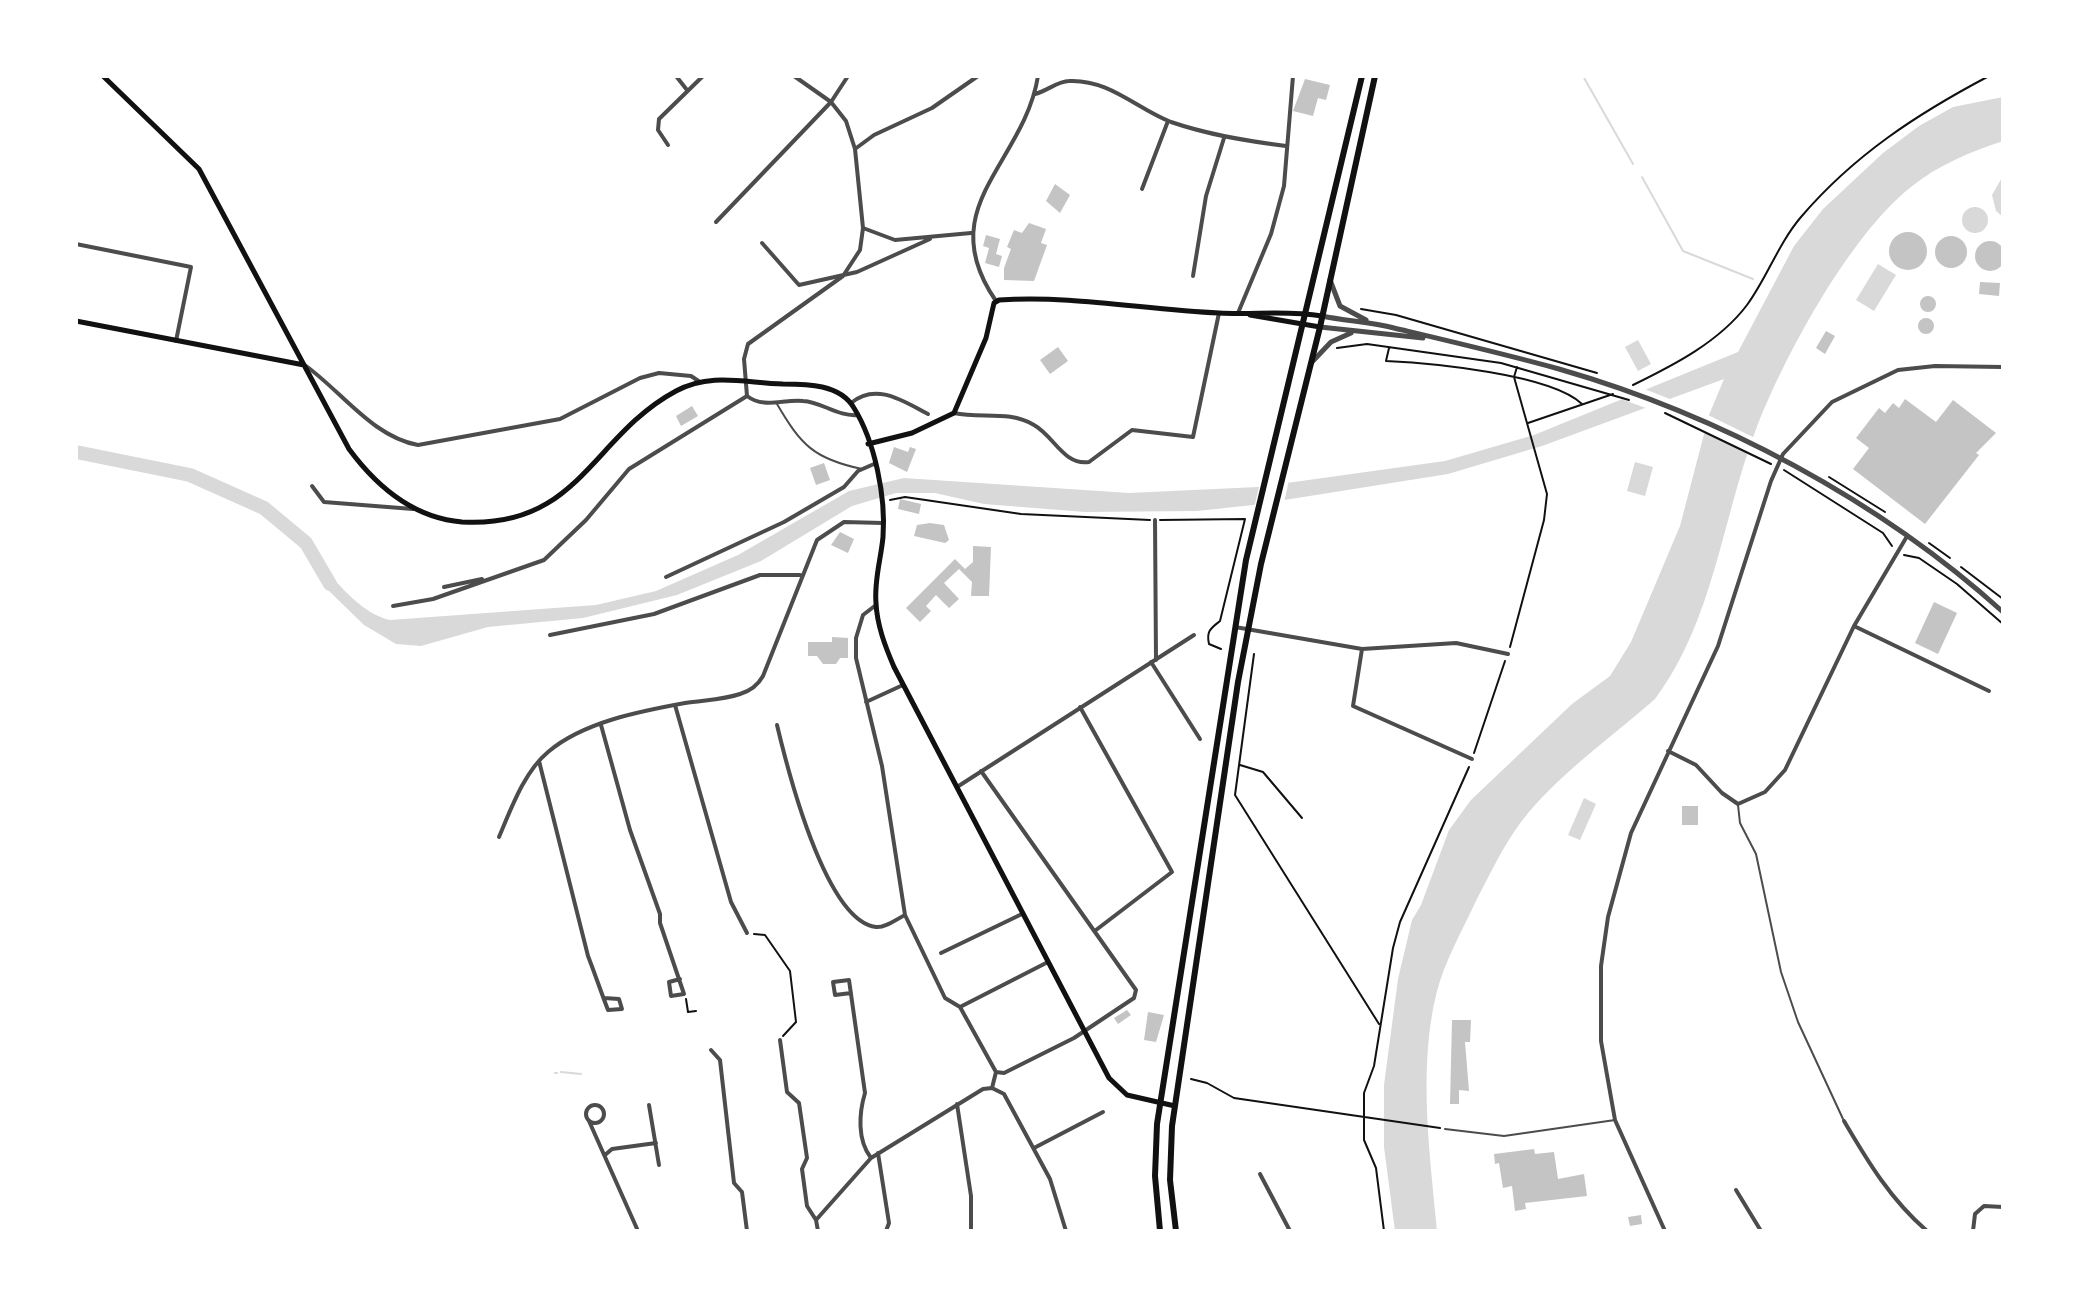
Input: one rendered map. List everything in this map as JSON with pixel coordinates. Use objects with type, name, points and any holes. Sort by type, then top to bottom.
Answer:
[{"type":"main road","points":[[103,76],[199,169],[361,465],[414,509],[453,521],[483,523],[531,513],[572,486],[660,401],[700,382],[730,378],[822,387],[851,403],[858,415],[885,501],[876,605],[886,647],[903,685],[1109,1078],[1127,1095],[1175,1106]]},
{"type":"main road","points":[[1160,1231],[1155,1176],[1160,1104],[1213,783],[1235,627],[1254,529],[1362,76]]},
{"type":"main road","points":[[1176,1231],[1170,1180],[1175,1106],[1238,682],[1269,532],[1320,327],[1375,76]]},
{"type":"main road","points":[[868,444],[912,433],[954,413],[977,360],[996,301],[1107,302],[1219,313],[1307,313],[1322,316]]},
{"type":"main road","points":[[1241,313],[1320,327]]},
{"type":"main road","points":[[76,321],[304,365]]},
{"type":"street","points":[[676,76],[688,90]]},
{"type":"street","points":[[668,145],[658,130],[659,119],[703,76]]},
{"type":"street","points":[[747,396],[744,359],[755,337],[843,276],[860,250],[863,228],[855,149],[846,121],[831,102],[794,76]]},
{"type":"street","points":[[716,222],[831,102],[848,76]]},
{"type":"street","points":[[855,149],[874,135],[932,108],[978,76]]},
{"type":"street","points":[[996,301],[978,261],[971,233],[977,208],[1035,94],[1038,76]]},
{"type":"street","points":[[1241,313],[1271,234],[1284,186],[1293,76]]},
{"type":"street","points":[[1035,94],[1063,82],[1086,81],[1116,91],[1168,121],[1224,138],[1286,146]]},
{"type":"street","points":[[1142,189],[1168,121]]},
{"type":"street","points":[[1193,276],[1206,196],[1224,138]]},
{"type":"street","points":[[863,228],[895,240],[971,233]]},
{"type":"street","points":[[762,243],[799,285],[843,276],[930,239]]},
{"type":"street","points":[[76,244],[191,267],[176,341]]},
{"type":"street","points":[[1330,280],[1340,306],[1378,325]]},
{"type":"street","points":[[954,413],[1022,419],[1038,426],[1072,461],[1080,464],[1089,462],[1132,430],[1193,437],[1219,313]]},
{"type":"street","points":[[1322,316],[1378,325],[1520,358],[1689,416],[1804,472],[1906,538],[2003,612]]},
{"type":"street","points":[[1320,327],[1428,338]]},
{"type":"street","points":[[1311,363],[1331,342],[1354,332]]},
{"type":"street","points":[[304,365],[334,386],[383,432],[400,442],[418,445],[560,419],[640,378],[659,373],[691,376],[700,382]]},
{"type":"street","points":[[1665,1231],[1615,1120],[1601,1041],[1601,966],[1608,917],[1631,833],[1722,635],[1771,481],[1783,454],[1804,428],[1832,402],[1898,370],[1935,366],[2003,367]]},
{"type":"street","points":[[851,403],[865,393],[874,392],[897,398],[928,414]]},
{"type":"street","points":[[747,396],[759,403],[807,401],[845,415],[858,415]]},
{"type":"street","points":[[393,606],[433,599],[532,565],[553,553],[629,469],[747,396]]},
{"type":"street","points":[[666,577],[784,522],[844,487],[862,469],[874,464]]},
{"type":"street","points":[[312,486],[324,502],[414,509]]},
{"type":"street","points":[[1155,520],[1154,661],[1200,739]]},
{"type":"street","points":[[499,837],[515,800],[539,761],[562,741],[601,725],[675,705],[740,694],[755,686],[763,676],[800,575],[817,540],[833,526],[854,521],[883,523]]},
{"type":"street","points":[[1668,751],[1696,765],[1722,793],[1738,804],[1765,792],[1785,770],[1854,626],[1906,538]]},
{"type":"street","points":[[550,635],[654,614],[760,575],[800,575]]},
{"type":"street","points":[[444,587],[489,578]]},
{"type":"street","points":[[876,605],[863,615],[857,631],[856,658],[882,766],[905,915],[945,998],[960,1007],[996,1072],[992,1088]]},
{"type":"street","points":[[1854,626],[1989,691]]},
{"type":"street","points":[[1235,627],[1362,649],[1456,643],[1508,654]]},
{"type":"street","points":[[957,787],[1194,635]]},
{"type":"street","points":[[1362,649],[1353,706],[1439,748],[1472,759]]},
{"type":"street","points":[[866,702],[903,685]]},
{"type":"street","points":[[675,705],[731,902],[747,933]]},
{"type":"street","points":[[1080,707],[1172,872],[1096,930]]},
{"type":"street","points":[[601,725],[630,830],[680,979],[684,994],[671,996],[669,982],[680,979]]},
{"type":"street","points":[[777,725],[805,828],[836,890],[853,911],[870,925],[882,926],[905,915]]},
{"type":"street","points":[[539,761],[582,934],[608,1010],[622,1009],[619,999],[604,998]]},
{"type":"street","points":[[981,771],[1015,823],[1096,930],[1136,994],[1083,1032],[1004,1073],[996,1072]]},
{"type":"street","points":[[941,953],[1022,914]]},
{"type":"street","points":[[960,1007],[1048,962]]},
{"type":"street","points":[[851,993],[835,995],[833,982],[849,980],[851,993],[865,1093],[860,1111],[863,1145],[871,1158]]},
{"type":"street","points":[[780,1040],[787,1092],[799,1103],[807,1158],[802,1169],[807,1206],[816,1220],[818,1231]]},
{"type":"street","points":[[711,1050],[720,1060],[734,1183],[742,1192],[747,1231]]},
{"type":"street","points":[[816,1220],[871,1158],[957,1104],[983,1089],[992,1088],[1004,1094],[1034,1148],[1050,1179],[1066,1231]]},
{"type":"street","points":[[957,1104],[971,1196],[971,1231]]},
{"type":"street","points":[[649,1105],[659,1165]]},
{"type":"street","points":[[589,1121],[601,1120],[604,1116],[600,1107],[590,1106],[587,1111],[589,1121],[638,1231]]},
{"type":"street","points":[[1034,1148],[1103,1112]]},
{"type":"street","points":[[1844,1121],[1875,1173],[1905,1212],[1927,1231]]},
{"type":"street","points":[[605,1155],[612,1149],[656,1143]]},
{"type":"street","points":[[878,1153],[889,1223],[886,1231]]},
{"type":"street","points":[[1260,1174],[1290,1231]]},
{"type":"street","points":[[1736,1190],[1761,1231]]},
{"type":"street","points":[[1973,1231],[1975,1214],[1984,1206],[2003,1207]]},
{"type":"lane","points":[[776,403],[796,437],[823,458],[862,469]]},
{"type":"lane","points":[[1738,804],[1740,823],[1756,854],[1781,972],[1798,1022],[1844,1121]]},
{"type":"lane","points":[[1445,1129],[1504,1136],[1615,1120]]},
{"type":"path","points":[[1528,425],[1600,400],[1711,340],[1746,306],[1799,220],[1848,166],[1931,107],[1989,76]]},
{"type":"path","points":[[1352,305],[1533,353],[1609,378]]},
{"type":"path","points":[[1337,348],[1349,343],[1390,347],[1517,367],[1606,388],[1635,402]]},
{"type":"path","points":[[1390,347],[1386,361],[1466,367],[1514,377],[1572,396],[1582,404]]},
{"type":"path","points":[[1384,1231],[1376,1168],[1364,1140],[1364,1093],[1374,1066],[1400,922],[1472,759],[1508,654],[1546,508],[1547,494],[1514,377],[1517,367]]},
{"type":"path","points":[[1662,412],[1737,445],[1803,481],[1883,533],[1898,551],[1919,558],[1957,584],[2003,624]]},
{"type":"path","points":[[885,501],[905,497],[1055,517],[1245,519],[1220,621],[1209,630],[1208,637],[1214,648],[1221,649]]},
{"type":"path","points":[[1254,654],[1235,795],[1379,1025]]},
{"type":"path","points":[[1239,765],[1263,772],[1302,818]]},
{"type":"path","points":[[747,933],[765,935],[790,971],[796,1022],[780,1040]]},
{"type":"path","points":[[684,994],[688,1012],[696,1011]]},
{"type":"path","points":[[1191,1079],[1207,1083],[1234,1098],[1436,1127]]},
{"type":"shaded area","points":[[2003,97],[2003,141],[1955,160],[1911,187],[1864,236],[1820,300],[1782,369],[1755,432],[1703,604],[1675,669],[1655,699],[1535,805],[1508,841],[1476,901],[1444,971],[1431,1024],[1427,1113],[1437,1231],[1395,1231],[1384,1147],[1384,1085],[1398,979],[1412,920],[1421,905],[1449,830],[1471,800],[1572,704],[1610,676],[1631,642],[1680,526],[1709,415],[1724,379],[1542,446],[1448,474],[1253,505],[1197,511],[1085,512],[984,504],[935,493],[896,493],[852,506],[761,561],[677,595],[583,618],[488,627],[421,646],[396,644],[364,625],[328,590],[320,570],[324,568],[362,606],[390,620],[596,605],[656,591],[738,555],[849,491],[904,478],[1129,493],[1258,487],[1445,461],[1534,435],[1738,352],[1794,246],[1823,209],[1883,153],[1919,126],[1953,107]]},
{"type":"shaded area","points":[[2003,176],[2003,217],[1996,211],[1992,195]]},
{"type":"shaded area","points":[[1975,207],[1984,211],[1988,220],[1984,229],[1975,233],[1966,229],[1962,220],[1966,211]]},
{"type":"shaded area","points":[[1878,264],[1896,275],[1874,311],[1856,300]]},
{"type":"shaded area","points":[[1638,340],[1651,364],[1638,371],[1625,347]]},
{"type":"shaded area","points":[[1635,462],[1653,467],[1645,496],[1627,491]]},
{"type":"shaded area","points":[[1584,798],[1596,804],[1580,840],[1568,835]]},
{"type":"pier","points":[[1642,388],[1675,401],[1651,410],[1619,398]]},
{"type":"pier","points":[[1706,414],[1757,439],[1753,456],[1701,431]]},
{"type":"pier","points":[[1289,480],[1284,503],[1254,508],[1260,483]]},
{"type":"building","points":[[1305,79],[1330,85],[1326,100],[1318,98],[1313,116],[1293,111]]},
{"type":"building","points":[[1055,184],[1070,195],[1060,213],[1046,201]]},
{"type":"building","points":[[1029,223],[1046,229],[1041,243],[1047,245],[1034,281],[1004,280],[1004,268],[1011,249],[1007,247],[1014,230],[1022,233]]},
{"type":"building","points":[[1908,232],[1922,237],[1927,251],[1922,265],[1908,270],[1894,265],[1889,251],[1894,237]]},
{"type":"building","points":[[986,235],[1000,239],[996,254],[1002,256],[999,267],[985,263],[989,248],[983,246]]},
{"type":"building","points":[[1951,236],[1962,241],[1967,252],[1962,263],[1951,268],[1940,263],[1935,252],[1940,241]]},
{"type":"building","points":[[1990,241],[2001,245],[2005,256],[2001,267],[1990,271],[1979,267],[1975,256],[1979,245]]},
{"type":"building","points":[[1980,282],[2000,283],[1999,296],[1979,294]]},
{"type":"building","points":[[1925,296],[1931,296],[1936,304],[1934,310],[1925,312],[1920,307],[1920,301]]},
{"type":"building","points":[[1926,318],[1932,320],[1932,332],[1926,334],[1920,332],[1918,326],[1920,320]]},
{"type":"building","points":[[1826,331],[1835,336],[1825,354],[1816,348]]},
{"type":"building","points":[[1058,347],[1068,361],[1050,374],[1040,360]]},
{"type":"building","points":[[1905,399],[1936,422],[1953,400],[1996,433],[1976,453],[1979,455],[1925,524],[1853,469],[1869,448],[1856,438],[1879,408],[1885,413],[1893,403],[1899,408]]},
{"type":"building","points":[[692,406],[698,416],[681,426],[676,416]]},
{"type":"building","points":[[894,447],[908,452],[910,447],[916,449],[907,472],[889,463]]},
{"type":"building","points":[[824,463],[830,480],[816,485],[810,468]]},
{"type":"building","points":[[900,499],[921,504],[919,514],[898,509]]},
{"type":"building","points":[[917,525],[944,525],[949,540],[945,543],[914,536]]},
{"type":"building","points":[[840,532],[854,539],[848,553],[831,545]]},
{"type":"building","points":[[973,546],[991,547],[989,596],[971,596],[972,582],[959,569],[944,583],[959,599],[949,608],[936,595],[926,606],[931,611],[920,622],[906,608],[955,559],[965,569],[973,562]]},
{"type":"building","points":[[1934,602],[1957,613],[1938,654],[1915,643]]},
{"type":"building","points":[[832,637],[848,638],[848,658],[840,658],[836,664],[823,664],[817,656],[808,656],[808,642],[832,642]]},
{"type":"building","points":[[1682,806],[1698,806],[1698,825],[1682,825]]},
{"type":"building","points":[[1127,1010],[1131,1015],[1118,1024],[1114,1018]]},
{"type":"building","points":[[1148,1012],[1164,1015],[1156,1042],[1144,1040]]},
{"type":"building","points":[[1452,1020],[1471,1020],[1470,1042],[1465,1042],[1469,1091],[1459,1090],[1459,1104],[1450,1104]]},
{"type":"building","points":[[1534,1149],[1535,1154],[1554,1152],[1558,1179],[1584,1174],[1587,1196],[1525,1203],[1526,1209],[1515,1211],[1512,1186],[1503,1188],[1499,1163],[1495,1164],[1494,1154]]},
{"type":"building","points":[[1641,1215],[1642,1224],[1630,1226],[1628,1217]]},
{"type":"waterway","points":[[1583,76],[1633,164]]},
{"type":"waterway","points":[[1642,177],[1683,251],[1753,279]]},
{"type":"waterway","points":[[76,452],[190,475],[264,508],[306,543],[330,584]]},
{"type":"waterway","points":[[561,1072],[581,1074]]}]
